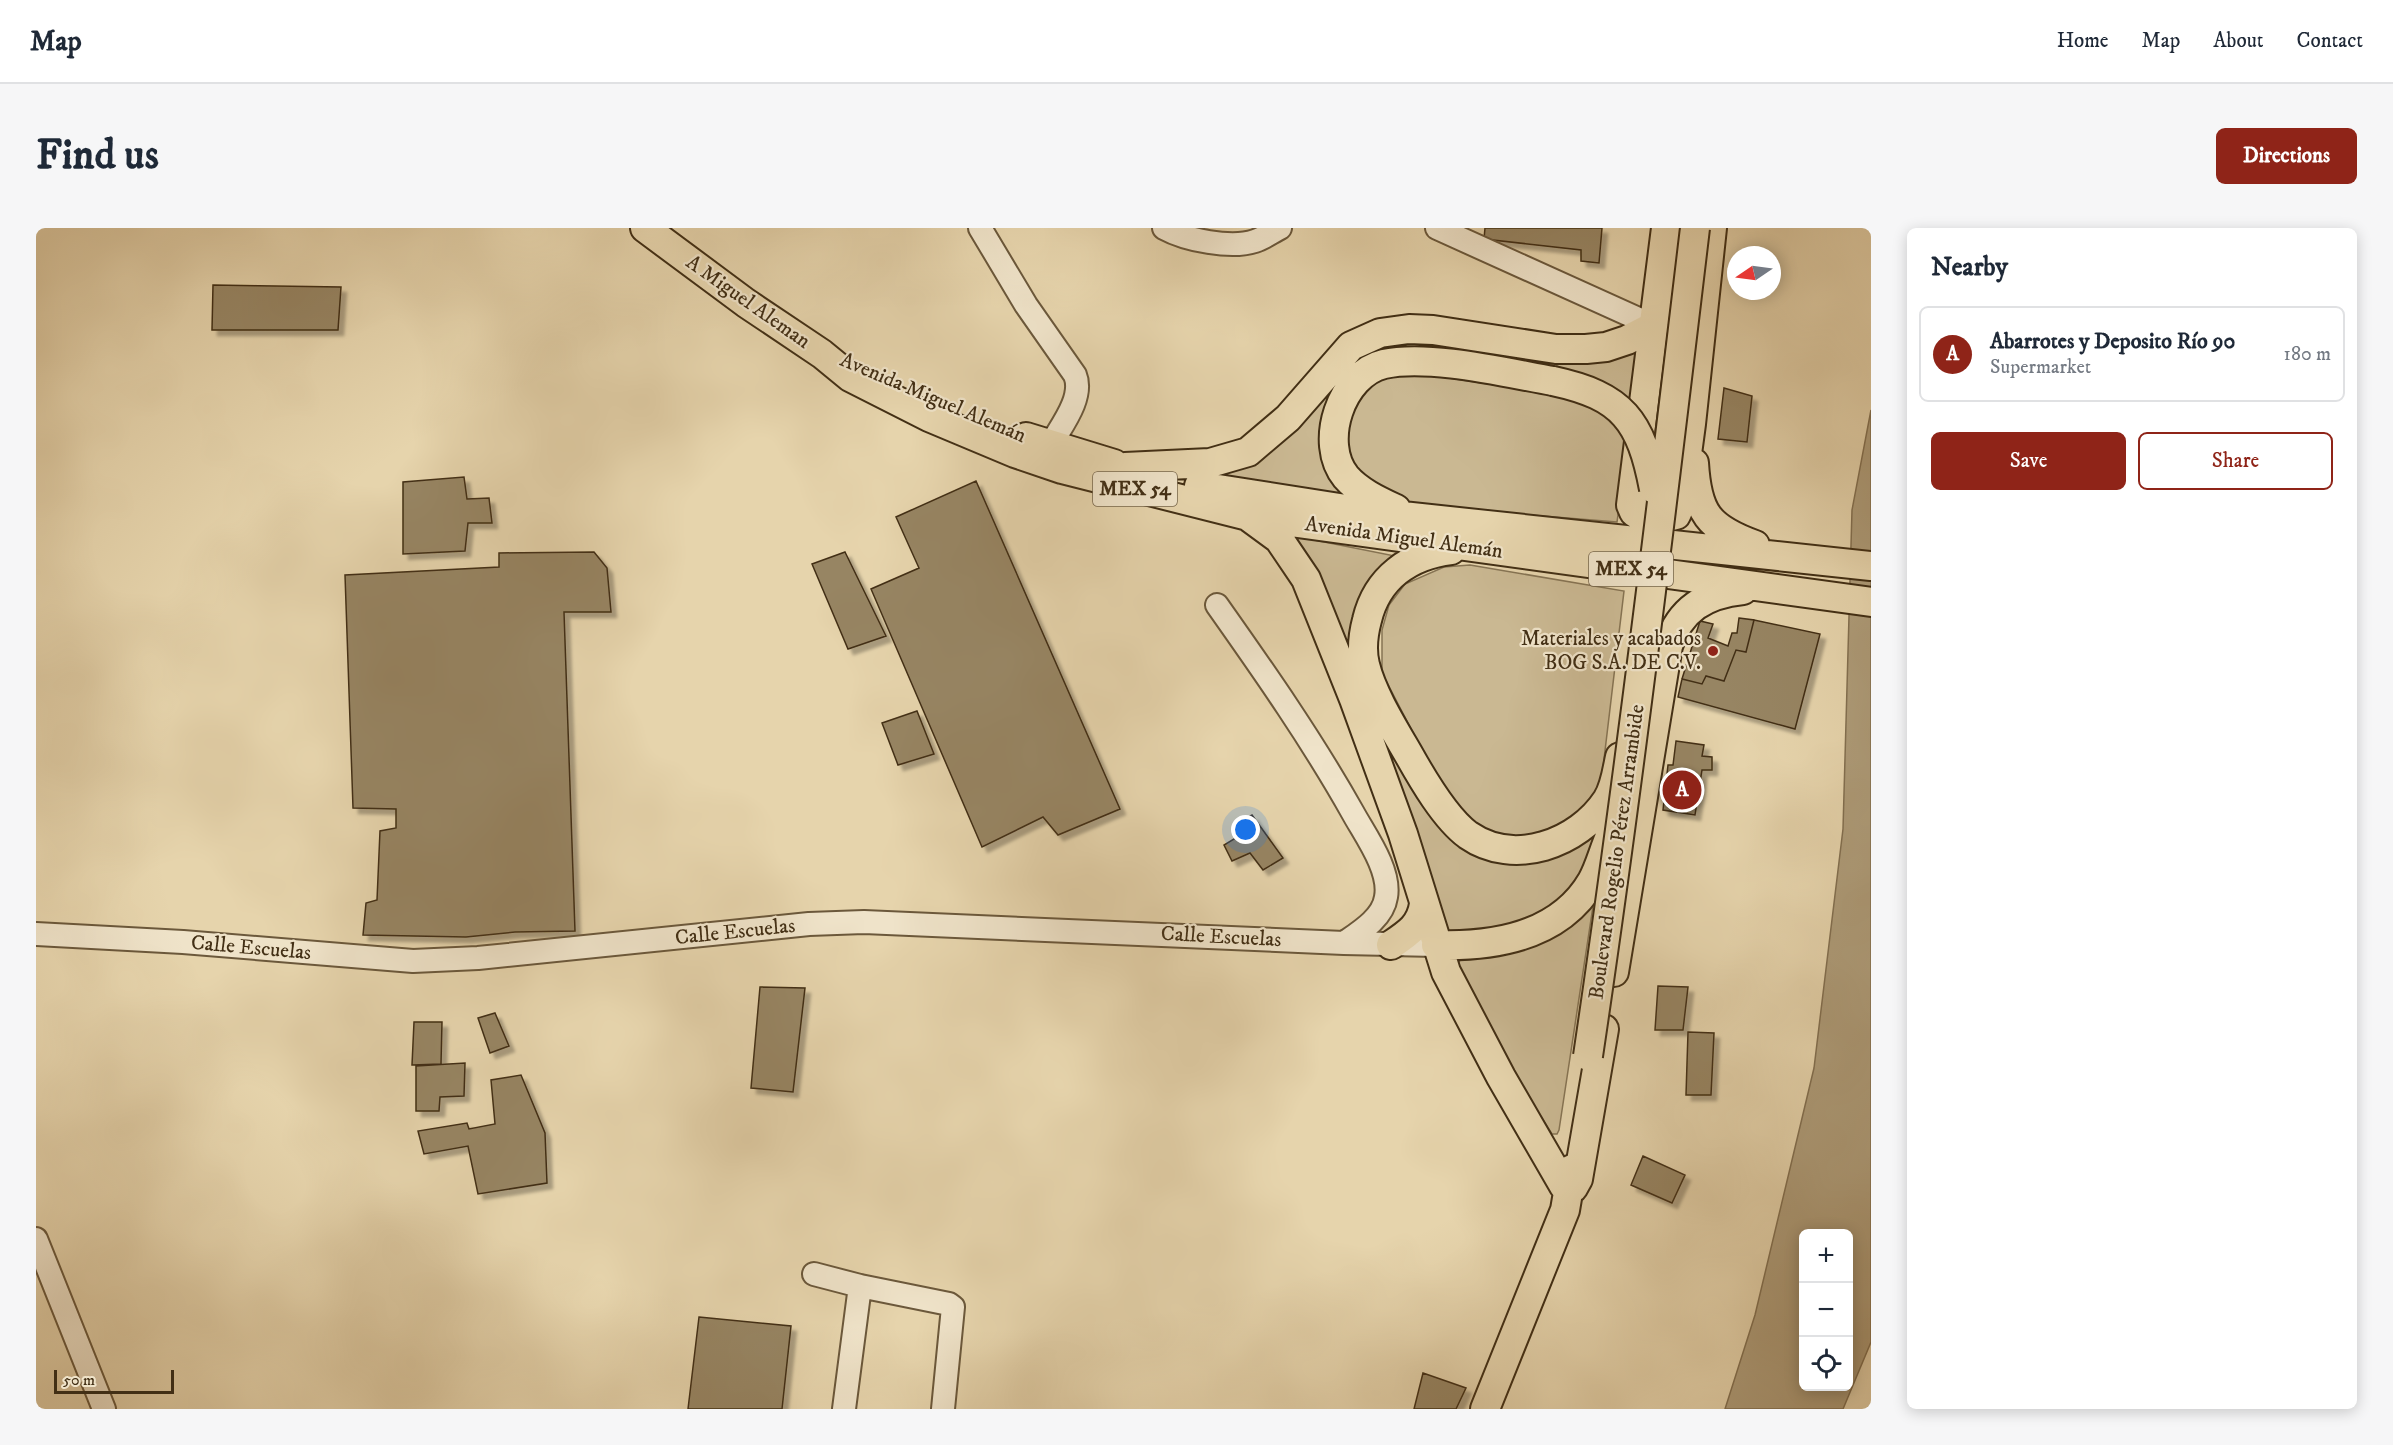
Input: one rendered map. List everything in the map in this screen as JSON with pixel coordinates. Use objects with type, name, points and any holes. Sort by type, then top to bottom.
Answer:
[{"type":"main road","name":"A Miguel Aleman","points":[[645,228],[746,303],[822,354]]},
{"type":"main road","points":[[1666,228],[1631,505],[1634,512],[1672,516],[1676,515],[1680,506],[1712,228]]},
{"type":"main road","name":"Boulevard Rogelio Pérez Arrambide","points":[[1567,1188],[1654,489],[1683,228]]},
{"type":"main road","name":"Boulevard Rogelio Pérez Arrambide","points":[[1584,1056],[1618,852],[1695,228]]},
{"type":"main road","points":[[1125,467],[1210,463],[1248,452],[1288,418],[1351,346],[1380,333],[1409,329],[1432,330],[1556,349],[1586,349],[1627,340],[1654,326]]},
{"type":"main road","name":"Avenida Miguel Alemán","points":[[822,354],[857,364],[933,409],[1015,453],[1062,469],[1248,516],[1871,602]]},
{"type":"main road","points":[[1412,516],[1381,502],[1353,484],[1345,476],[1336,455],[1335,425],[1344,396],[1366,372],[1381,365],[1413,362],[1485,369],[1553,381],[1606,399],[1629,419],[1642,441],[1654,489]]},
{"type":"main road","name":"Avenida Miguel Alemán","points":[[933,409],[1125,467],[1213,490],[1412,516],[1871,566]]},
{"type":"main road","points":[[1691,424],[1698,491],[1707,517],[1718,529],[1733,537],[1793,559]]},
{"type":"main road","points":[[1248,516],[1279,539],[1306,579],[1354,699],[1403,834],[1436,945],[1460,999],[1567,1188],[1558,1223],[1485,1409]]},
{"type":"main road","points":[[1474,547],[1421,556],[1398,569],[1380,587],[1370,609],[1362,639],[1365,666],[1392,725],[1421,776],[1458,826],[1470,836],[1498,848],[1518,850],[1560,842],[1586,824],[1608,798],[1620,757]]},
{"type":"main road","points":[[1567,1188],[1575,1186],[1578,1179],[1668,646],[1673,630],[1693,606],[1718,595],[1760,588]]},
{"type":"main road","points":[[1436,945],[1464,946],[1501,942],[1537,931],[1575,904],[1593,879],[1611,834]]},
{"type":"main road","points":[[1391,945],[1415,927],[1422,916],[1424,904]]},
{"type":"street","points":[[981,228],[1026,305],[1075,375],[1078,384],[1076,396],[1051,444]]},
{"type":"street","points":[[1164,228],[1208,242],[1235,244],[1255,241],[1280,228]]},
{"type":"street","points":[[1437,228],[1654,326]]},
{"type":"street","points":[[1217,605],[1322,757],[1380,860],[1386,884],[1386,899],[1370,924],[1344,943]]},
{"type":"street","name":"Calle Escuelas","points":[[36,934],[183,942],[413,961],[478,958],[809,924],[864,922],[1391,945],[1436,945]]},
{"type":"street","points":[[36,1239],[104,1409]]},
{"type":"street","points":[[814,1274],[949,1304],[952,1307],[943,1409]]},
{"type":"street","points":[[844,1409],[860,1286]]},
{"type":"shaded area","points":[[1405,339],[1607,360],[1629,355],[1647,346],[1637,410],[1370,360],[1327,468],[1341,495],[1211,475],[1262,457],[1278,446],[1354,360],[1379,346]]},
{"type":"shaded area","points":[[1422,374],[1568,396],[1610,415],[1628,443],[1617,522],[1417,506],[1370,489],[1347,456],[1349,413],[1357,396],[1380,378]]},
{"type":"shaded area","points":[[1871,410],[1871,1342],[1853,1385],[1853,1229],[1799,1229],[1799,1391],[1851,1391],[1843,1409],[1725,1409],[1755,1315],[1814,1068],[1843,829],[1852,510]]},
{"type":"shaded area","points":[[1294,536],[1400,557],[1358,654],[1481,857],[1505,864],[1526,864],[1610,812],[1567,904],[1528,929],[1449,936],[1327,597],[1309,557]]},
{"type":"shaded area","points":[[1470,565],[1624,591],[1602,776],[1591,802],[1539,841],[1479,832],[1448,800],[1382,673],[1382,630],[1389,605],[1405,584],[1444,567]]},
{"type":"shaded area","points":[[1595,893],[1559,1130],[1557,1134],[1552,1134],[1512,1071],[1457,968],[1461,957]]},
{"type":"building","points":[[1485,228],[1602,228],[1599,263],[1581,261],[1581,250],[1484,239]]},
{"type":"building","points":[[213,285],[341,287],[338,330],[212,330]]},
{"type":"building","points":[[1724,388],[1752,396],[1747,442],[1718,439]]},
{"type":"building","points":[[464,477],[467,499],[489,498],[492,523],[468,523],[465,551],[403,554],[403,482]]},
{"type":"building","points":[[976,481],[1120,809],[1058,835],[1043,817],[982,847],[871,589],[919,568],[896,517]]},
{"type":"building","points":[[594,552],[607,568],[611,612],[564,612],[575,931],[515,932],[466,937],[363,935],[366,903],[377,900],[380,831],[396,828],[396,809],[353,808],[345,575],[499,567],[499,553]]},
{"type":"building","points":[[845,552],[886,636],[848,649],[812,564]]},
{"type":"building","name":"Materiales y acabados BOG S.A. DE C.V.","points":[[1739,618],[1754,620],[1746,652],[1736,650],[1724,681],[1706,676],[1702,684],[1682,679],[1700,621],[1713,624],[1708,638],[1728,646],[1732,633],[1737,633]]},
{"type":"building","points":[[1754,620],[1820,634],[1795,729],[1678,697],[1682,679],[1702,684],[1706,676],[1724,681],[1736,650],[1746,652]]},
{"type":"building","points":[[917,711],[934,754],[898,765],[882,723]]},
{"type":"building","points":[[1676,741],[1704,745],[1702,756],[1712,757],[1712,770],[1702,770],[1695,815],[1663,810],[1668,765],[1673,765]]},
{"type":"building","points":[[1252,815],[1283,858],[1263,870],[1250,853],[1232,861],[1224,845],[1239,836],[1233,826]]},
{"type":"building","points":[[1658,986],[1688,987],[1683,1030],[1655,1030]]},
{"type":"building","points":[[760,987],[805,988],[793,1092],[751,1088]]},
{"type":"building","points":[[495,1013],[509,1046],[490,1053],[478,1018]]},
{"type":"building","points":[[414,1022],[442,1022],[441,1064],[412,1065]]},
{"type":"building","points":[[1688,1032],[1714,1033],[1711,1095],[1686,1095]]},
{"type":"building","points":[[465,1063],[464,1096],[440,1097],[439,1111],[416,1111],[416,1066]]},
{"type":"building","points":[[521,1075],[545,1133],[547,1183],[478,1194],[468,1146],[424,1154],[418,1131],[467,1123],[469,1129],[495,1124],[491,1080]]},
{"type":"building","points":[[1643,1156],[1685,1175],[1672,1203],[1631,1185]]},
{"type":"building","points":[[699,1317],[791,1326],[782,1409],[688,1409]]},
{"type":"building","points":[[1423,1373],[1466,1388],[1456,1409],[1414,1409]]},
{"type":"place","name":"Materiales y acabados BOG S.A. DE C.V.","points":[[1713,651]]},
{"type":"place","name":"Abarrotes y Deposito Río 90","points":[[1682,790]]}]
